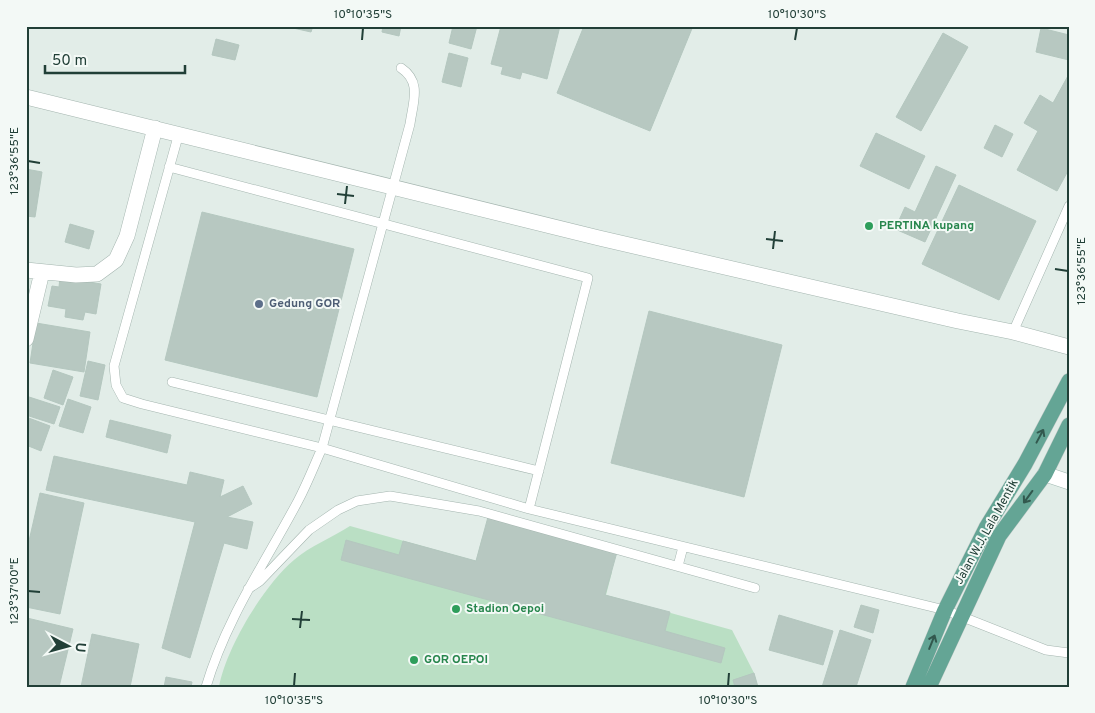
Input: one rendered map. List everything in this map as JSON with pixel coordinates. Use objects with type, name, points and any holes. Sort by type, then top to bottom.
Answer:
[{"type":"main road","name":"Jalan W.J. Lala Mentik","points":[[913,687],[944,610],[986,528],[1025,464],[1069,381]]},
{"type":"main road","points":[[929,687],[960,616],[999,536],[1045,474],[1069,424]]},
{"type":"main road","points":[[1025,464],[1045,474]]},
{"type":"street","points":[[26,97],[179,133],[599,238],[1013,332],[1069,347]]},
{"type":"street","points":[[26,270],[76,275],[97,274],[116,260],[127,236],[155,128]]},
{"type":"street","points":[[26,339],[42,272]]},
{"type":"street","points":[[1045,474],[1069,482]]},
{"type":"lane","points":[[206,687],[214,661],[234,614],[299,500],[322,448],[410,124],[415,82],[401,68]]},
{"type":"lane","points":[[179,133],[114,366],[116,385],[123,398],[322,448],[529,509],[944,610],[1046,650],[1069,653]]},
{"type":"lane","points":[[169,167],[384,222],[588,278],[529,509]]},
{"type":"lane","points":[[1013,332],[1069,206]]},
{"type":"lane","points":[[172,382],[539,471]]},
{"type":"lane","points":[[248,589],[260,581],[309,530],[338,510],[357,501],[381,496],[435,502],[479,511],[755,588]]},
{"type":"lane","points":[[678,566],[684,547]]},
{"type":"green space","name":"Stadion Oepoi","points":[[350,526],[476,561],[482,538],[612,572],[606,595],[732,630],[754,673],[758,687],[219,687],[229,654],[238,636],[259,601],[282,571],[300,555]]},
{"type":"building","points":[[284,26],[313,26],[311,32]]},
{"type":"building","points":[[383,26],[401,26],[399,36],[382,32]]},
{"type":"building","points":[[453,26],[477,26],[471,49],[449,43]]},
{"type":"building","points":[[501,26],[560,26],[547,79],[522,72],[520,79],[501,74],[503,67],[491,64]]},
{"type":"building","points":[[584,26],[693,26],[650,131],[557,93]]},
{"type":"building","points":[[1041,28],[1069,35],[1069,60],[1036,52]]},
{"type":"building","points":[[943,33],[968,47],[921,131],[896,117]]},
{"type":"building","points":[[216,39],[239,45],[235,60],[212,55]]},
{"type":"building","points":[[449,53],[468,58],[461,87],[442,82]]},
{"type":"building","points":[[1069,74],[1069,169],[1057,191],[1017,170],[1038,131],[1024,123],[1040,95],[1053,103]]},
{"type":"building","points":[[995,125],[1013,134],[1002,157],[984,148]]},
{"type":"building","points":[[876,133],[925,156],[909,189],[860,166]]},
{"type":"building","points":[[936,166],[956,175],[925,242],[895,229],[905,207],[915,212]]},
{"type":"building","points":[[26,169],[42,172],[35,217],[26,216]]},
{"type":"building","points":[[959,185],[1036,221],[999,300],[922,264]]},
{"type":"building","name":"Gedung GOR","points":[[202,212],[354,249],[317,397],[165,360]]},
{"type":"building","points":[[70,224],[94,231],[89,249],[65,242]]},
{"type":"building","points":[[60,277],[101,284],[96,314],[85,312],[83,320],[65,317],[66,309],[48,306],[52,286],[59,287]]},
{"type":"building","points":[[649,311],[782,345],[744,497],[611,463]]},
{"type":"building","points":[[36,323],[90,332],[84,372],[30,363]]},
{"type":"building","points":[[88,361],[105,365],[98,400],[80,396]]},
{"type":"building","points":[[53,370],[73,377],[63,405],[44,398]]},
{"type":"building","points":[[26,396],[60,407],[54,424],[26,415]]},
{"type":"building","points":[[68,399],[91,407],[83,433],[59,426]]},
{"type":"building","points":[[26,417],[50,426],[41,451],[26,445]]},
{"type":"building","points":[[110,420],[171,435],[167,453],[106,437]]},
{"type":"building","points":[[54,456],[187,485],[190,472],[224,480],[220,497],[243,486],[252,504],[227,517],[253,522],[247,549],[224,543],[190,658],[162,648],[195,522],[46,490]]},
{"type":"building","points":[[40,493],[84,503],[60,614],[26,607],[26,554]]},
{"type":"building","points":[[488,517],[617,552],[605,595],[670,612],[665,631],[725,648],[721,663],[341,560],[346,540],[399,555],[403,541],[476,561]]},
{"type":"building","points":[[861,605],[879,610],[873,633],[854,627]]},
{"type":"building","points":[[779,615],[833,631],[823,665],[769,650]]},
{"type":"building","points":[[27,618],[73,629],[59,687],[26,687]]},
{"type":"building","points":[[840,630],[871,640],[856,687],[822,687]]},
{"type":"building","points":[[92,634],[139,644],[130,687],[81,687]]},
{"type":"building","points":[[754,673],[758,687],[735,687],[733,680]]},
{"type":"building","points":[[166,677],[192,682],[191,687],[164,687]]},
{"type":"place","name":"PERTINA kupang","points":[[869,226]]},
{"type":"place","name":"Gedung GOR","points":[[259,304]]},
{"type":"place","name":"Stadion Oepoi","points":[[456,609]]},
{"type":"place","name":"GOR OEPOI","points":[[414,660]]}]
